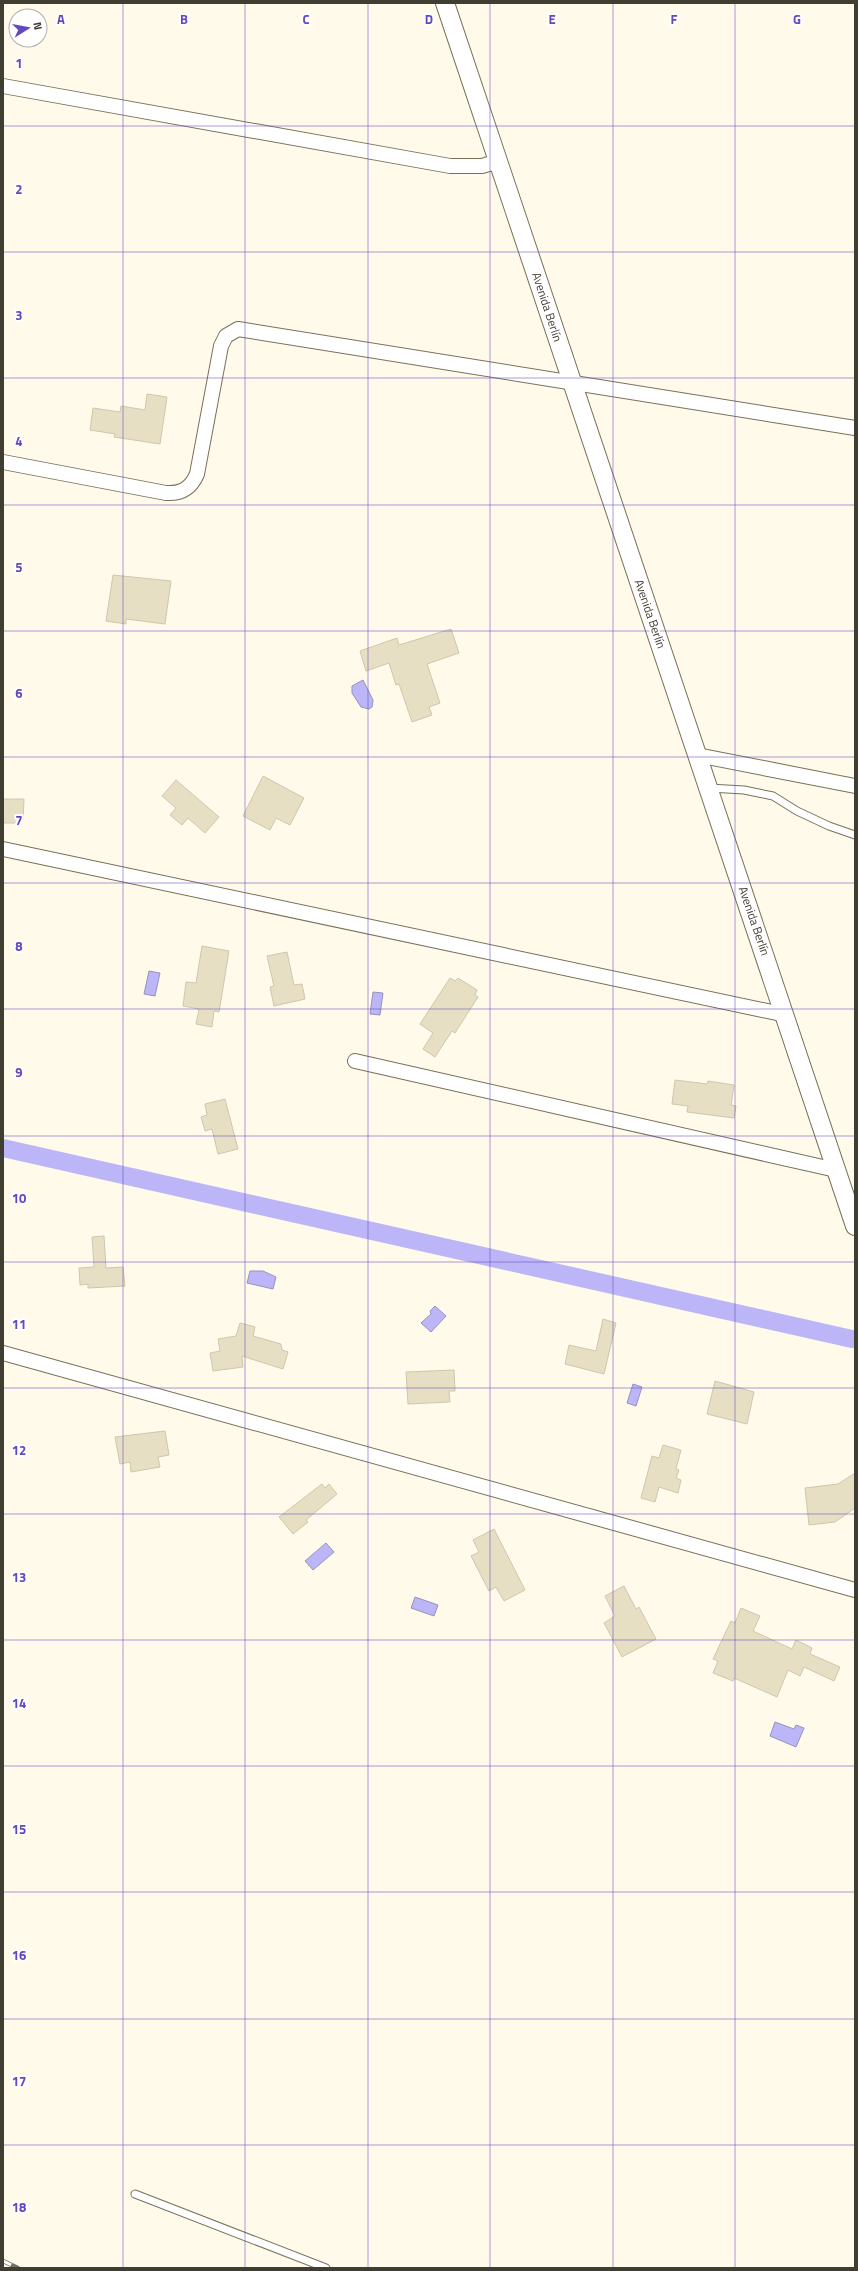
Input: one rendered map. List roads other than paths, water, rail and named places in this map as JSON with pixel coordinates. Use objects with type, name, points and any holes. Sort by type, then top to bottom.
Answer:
[{"type":"street","name":"Avenida Berlín","points":[[445,3],[697,755],[786,1015],[855,1226]]},
{"type":"street","points":[[3,86],[450,166],[482,166],[498,162]]},
{"type":"street","points":[[3,462],[166,493],[179,493],[185,490],[191,486],[198,474],[221,346],[226,336],[238,329],[855,428]]},
{"type":"street","points":[[697,755],[855,786]]},
{"type":"street","points":[[3,849],[786,1015]]},
{"type":"street","points":[[355,1061],[836,1170]]},
{"type":"street","points":[[3,1353],[855,1590]]},
{"type":"lane","points":[[709,788],[744,790],[773,796],[803,814],[855,835]]},
{"type":"lane","points":[[135,2194],[326,2268]]},
{"type":"waterway","points":[[3,1148],[852,1339]]},
{"type":"railway","points":[[3,2261],[18,2268]]}]
